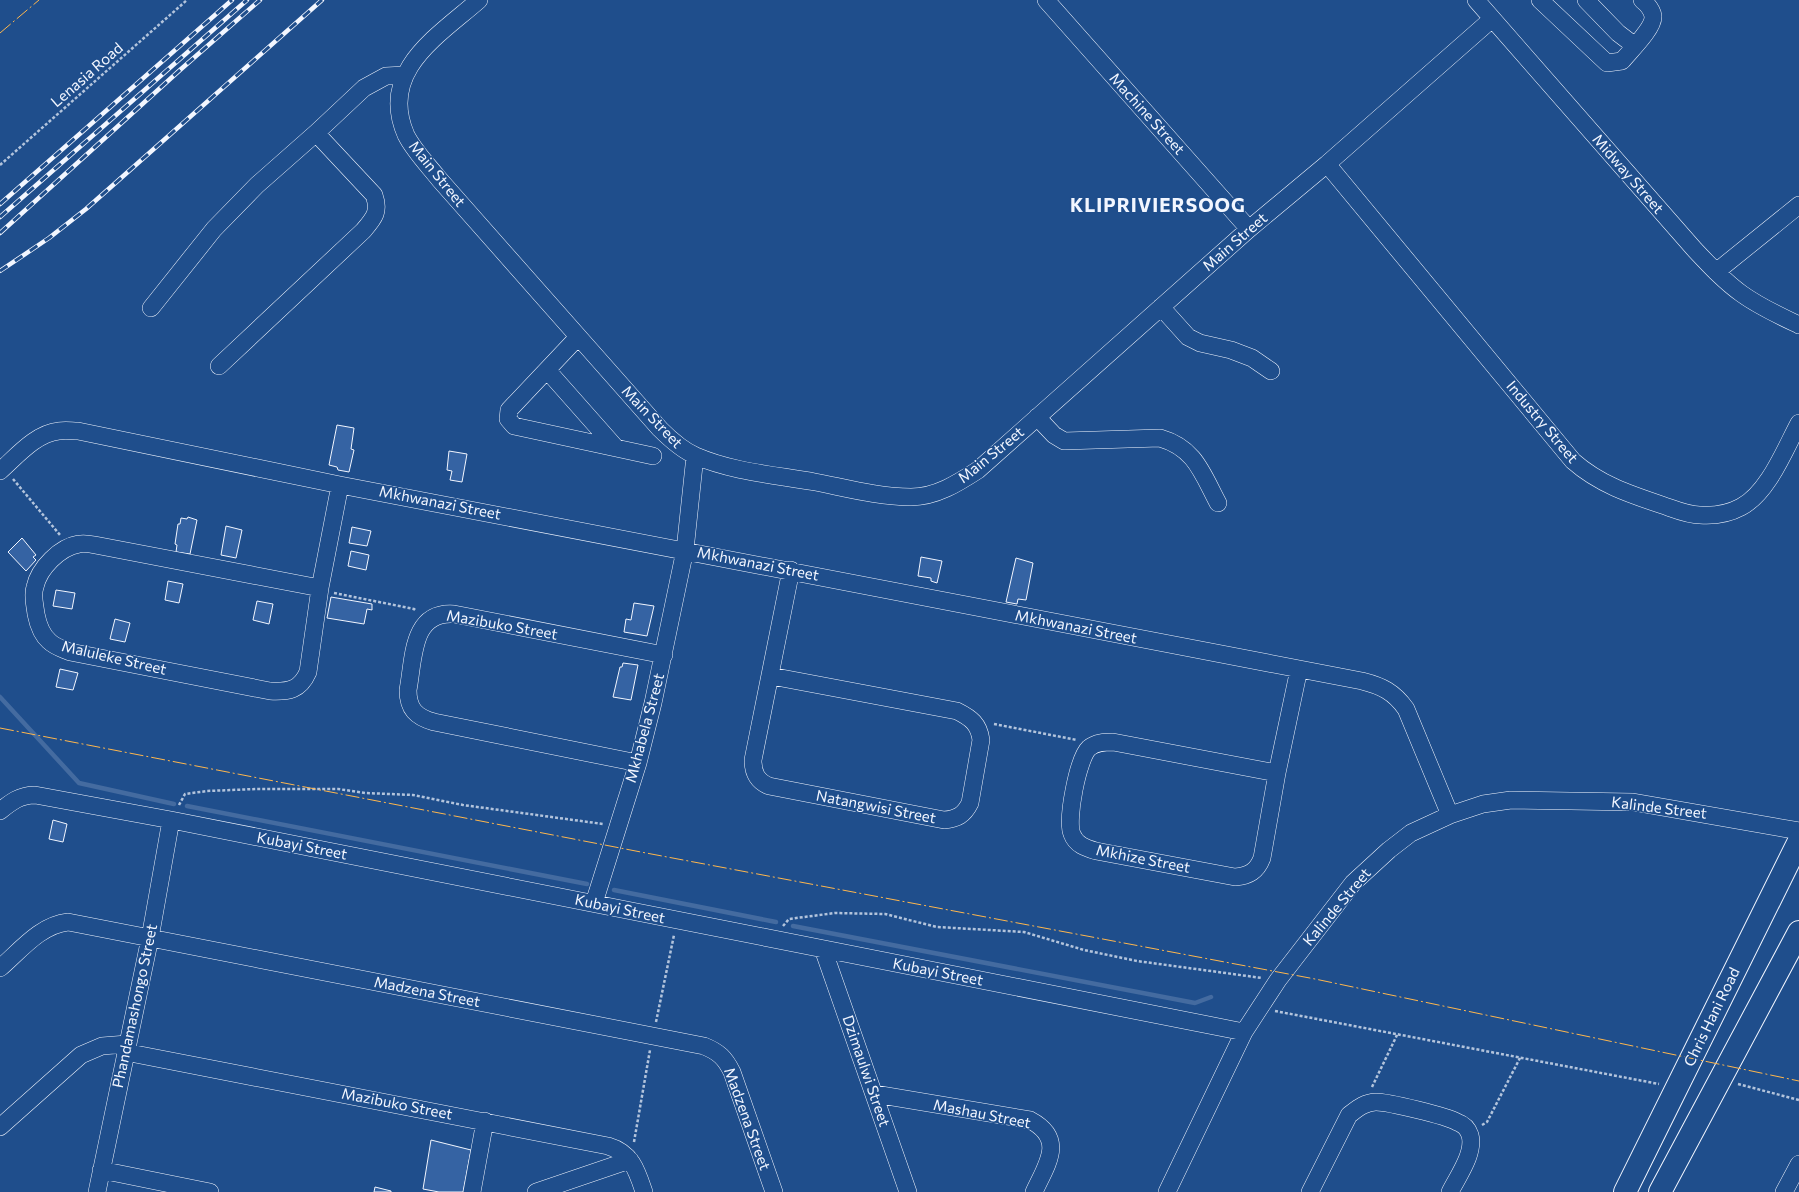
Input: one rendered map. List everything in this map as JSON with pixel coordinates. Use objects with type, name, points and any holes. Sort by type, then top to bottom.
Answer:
[{"type":"main road","name":"Chris Hani Road","points":[[1625,1192],[1799,841]]},
{"type":"main road","points":[[1660,1192],[1799,932]]},
{"type":"street","points":[[151,308],[214,229],[257,185],[364,88],[386,76],[404,74],[411,64],[433,41],[480,0]]},
{"type":"street","name":"Machine Street","points":[[1046,0],[1249,229]]},
{"type":"street","name":"Midway Street","points":[[1476,0],[1716,272],[1742,294],[1767,310],[1799,325]]},
{"type":"street","points":[[1586,0],[1618,33],[1635,46]]},
{"type":"street","points":[[1545,2],[1607,62],[1622,61],[1652,24],[1653,16],[1648,6],[1642,0]]},
{"type":"street","name":"Main Street","points":[[404,74],[398,95],[400,116],[406,135],[418,154],[660,429],[679,446],[695,456],[741,468],[886,495],[912,497],[936,492],[957,484],[978,470],[1249,229],[1327,164],[1492,19]]},
{"type":"street","points":[[219,366],[374,218],[378,205],[374,195],[316,133]]},
{"type":"street","name":"Industry Street","points":[[1327,164],[1573,461],[1589,474],[1605,484],[1682,512],[1699,515],[1721,514],[1742,507],[1759,492],[1775,468],[1799,423]]},
{"type":"street","points":[[1716,272],[1799,205]]},
{"type":"street","points":[[1161,307],[1188,337],[1200,343],[1231,350],[1252,358],[1271,371]]},
{"type":"street","points":[[578,337],[509,410],[508,419],[514,426],[653,456]]},
{"type":"street","points":[[547,370],[616,448]]},
{"type":"street","points":[[1037,417],[1054,435],[1064,441],[1160,438],[1172,442],[1191,455],[1218,503]]},
{"type":"street","name":"Mkhwanazi Street","points":[[2,469],[43,436],[58,431],[78,431],[340,485],[791,570],[1375,684],[1387,689],[1398,697],[1412,721],[1450,815]]},
{"type":"street","name":"Mkhabela Street","points":[[594,903],[638,763],[664,655],[685,550],[695,456]]},
{"type":"street","name":"Maluleke Street","points":[[70,547],[49,563],[40,574],[34,587],[34,602],[41,631],[48,641],[57,647],[70,652],[270,690],[288,691],[304,681],[308,672],[320,590],[340,485]]},
{"type":"street","points":[[70,547],[80,544],[94,545],[320,590]]},
{"type":"street","name":"Natangwisi Street","points":[[791,570],[753,760],[755,774],[762,783],[769,786],[944,820],[952,819],[960,816],[966,811],[970,803],[981,740],[978,727]]},
{"type":"street","name":"Mazibuko Street","points":[[638,763],[434,722],[419,717],[410,706],[408,690],[418,634],[425,623],[432,617],[442,613],[454,614],[664,655]]},
{"type":"street","name":"Mkhize Street","points":[[1089,748],[1081,762],[1070,815],[1069,825],[1077,842],[1096,851],[1235,877],[1252,873],[1259,866],[1262,858],[1277,773],[1299,669]]},
{"type":"street","points":[[771,676],[958,711],[969,717],[978,727]]},
{"type":"street","points":[[1089,748],[1104,742],[1113,742],[1277,773]]},
{"type":"street","name":"Kubayi Street","points":[[0,811],[14,800],[26,795],[35,795],[171,820],[1244,1032]]},
{"type":"street","name":"Kalinde Street","points":[[1167,1192],[1244,1032],[1258,1008],[1353,883],[1369,867],[1412,833],[1450,815],[1483,804],[1511,800],[1633,802],[1799,831]]},
{"type":"street","name":"Phandamashongo Street","points":[[96,1192],[150,938],[171,820]]},
{"type":"street","name":"Madzena Street","points":[[0,968],[41,933],[58,923],[82,924],[704,1046],[716,1051],[725,1059],[732,1072],[774,1192]]},
{"type":"street","name":"Dzimaulwi Street","points":[[823,950],[875,1094],[908,1192]]},
{"type":"street","name":"Mazibuko Street","points":[[0,1127],[81,1055],[102,1046],[126,1048],[608,1146],[626,1154],[630,1160]]},
{"type":"street","name":"Mashau Street","points":[[875,1094],[1030,1120],[1039,1125],[1046,1132],[1051,1143],[1051,1154],[1034,1192]]},
{"type":"street","points":[[1310,1192],[1343,1124],[1349,1115],[1366,1104],[1381,1103],[1450,1119],[1464,1126],[1469,1133],[1471,1141],[1470,1151],[1450,1192]]},
{"type":"street","points":[[472,1192],[485,1121]]},
{"type":"street","points":[[536,1192],[630,1160],[644,1192]]},
{"type":"street","points":[[1784,1192],[1799,1164]]},
{"type":"street","points":[[101,1170],[210,1192]]},
{"type":"path","name":"Lenasia Road","points":[[0,165],[187,0]]},
{"type":"path","points":[[2,469],[70,547]]},
{"type":"path","points":[[320,590],[414,609],[425,623]]},
{"type":"path","points":[[978,727],[990,723],[1078,740],[1089,748]]},
{"type":"path","points":[[185,794],[207,791],[256,789],[338,789],[365,793],[413,795],[463,805],[618,826]]},
{"type":"path","points":[[770,939],[789,919],[835,913],[885,914],[937,927],[1024,932],[1084,950],[1137,961],[1278,980]]},
{"type":"path","points":[[1258,1008],[1677,1087]]},
{"type":"path","points":[[1366,1104],[1397,1035]]},
{"type":"path","points":[[1469,1133],[1487,1122],[1520,1058]]},
{"type":"path","points":[[1720,1080],[1799,1100]]},
{"type":"building","points":[[337,425],[354,428],[351,449],[354,450],[349,472],[338,470],[337,467],[329,465]]},
{"type":"building","points":[[449,451],[467,454],[462,482],[450,480],[452,471],[447,470]]},
{"type":"building","points":[[188,517],[197,520],[190,554],[176,552],[177,545],[175,544],[178,524],[180,524],[181,518],[187,519]]},
{"type":"building","points":[[226,526],[242,530],[236,558],[221,555]]},
{"type":"building","points":[[352,527],[371,531],[367,546],[349,543]]},
{"type":"building","points":[[22,538],[36,555],[33,557],[36,560],[26,571],[8,552]]},
{"type":"building","points":[[351,551],[369,555],[366,570],[348,566]]},
{"type":"building","points":[[921,557],[942,561],[937,583],[931,581],[931,578],[918,576]]},
{"type":"building","points":[[1016,558],[1033,563],[1026,600],[1018,599],[1017,604],[1006,602]]},
{"type":"building","points":[[168,581],[183,584],[179,603],[165,600]]},
{"type":"building","points":[[56,590],[75,593],[72,609],[53,606]]},
{"type":"building","points":[[331,597],[372,604],[372,610],[367,609],[364,624],[327,618]]},
{"type":"building","points":[[257,601],[273,604],[269,624],[253,620]]},
{"type":"building","points":[[634,603],[654,606],[647,636],[624,632],[626,619],[631,620]]},
{"type":"building","points":[[115,619],[130,623],[125,642],[110,639]]},
{"type":"building","points":[[623,663],[638,665],[631,700],[613,697],[620,667],[622,667]]},
{"type":"building","points":[[60,669],[78,673],[73,690],[56,687]]},
{"type":"building","points":[[53,820],[67,824],[63,842],[49,839]]},
{"type":"building","points":[[431,1140],[471,1150],[463,1192],[439,1192],[423,1189]]},
{"type":"building","points":[[375,1187],[391,1191],[391,1192],[374,1192]]},
{"type":"waterway","points":[[0,697],[79,783],[174,804]]},
{"type":"waterway","points":[[187,806],[587,884]]},
{"type":"waterway","points":[[614,890],[776,922]]},
{"type":"waterway","points":[[793,926],[1195,1003],[1211,997]]},
{"type":"railway","points":[[0,204],[232,0]]},
{"type":"railway","points":[[0,217],[247,0]]},
{"type":"railway","points":[[0,233],[180,70],[260,0]]},
{"type":"railway","points":[[0,271],[49,238],[86,209],[322,0]]},
{"type":"power","points":[[0,33],[39,0]]},
{"type":"power","points":[[0,728],[646,853],[1315,979],[1799,1081]]},
{"type":"district","name":"KLIPRIVIERSOOG","points":[[1158,205]]}]
